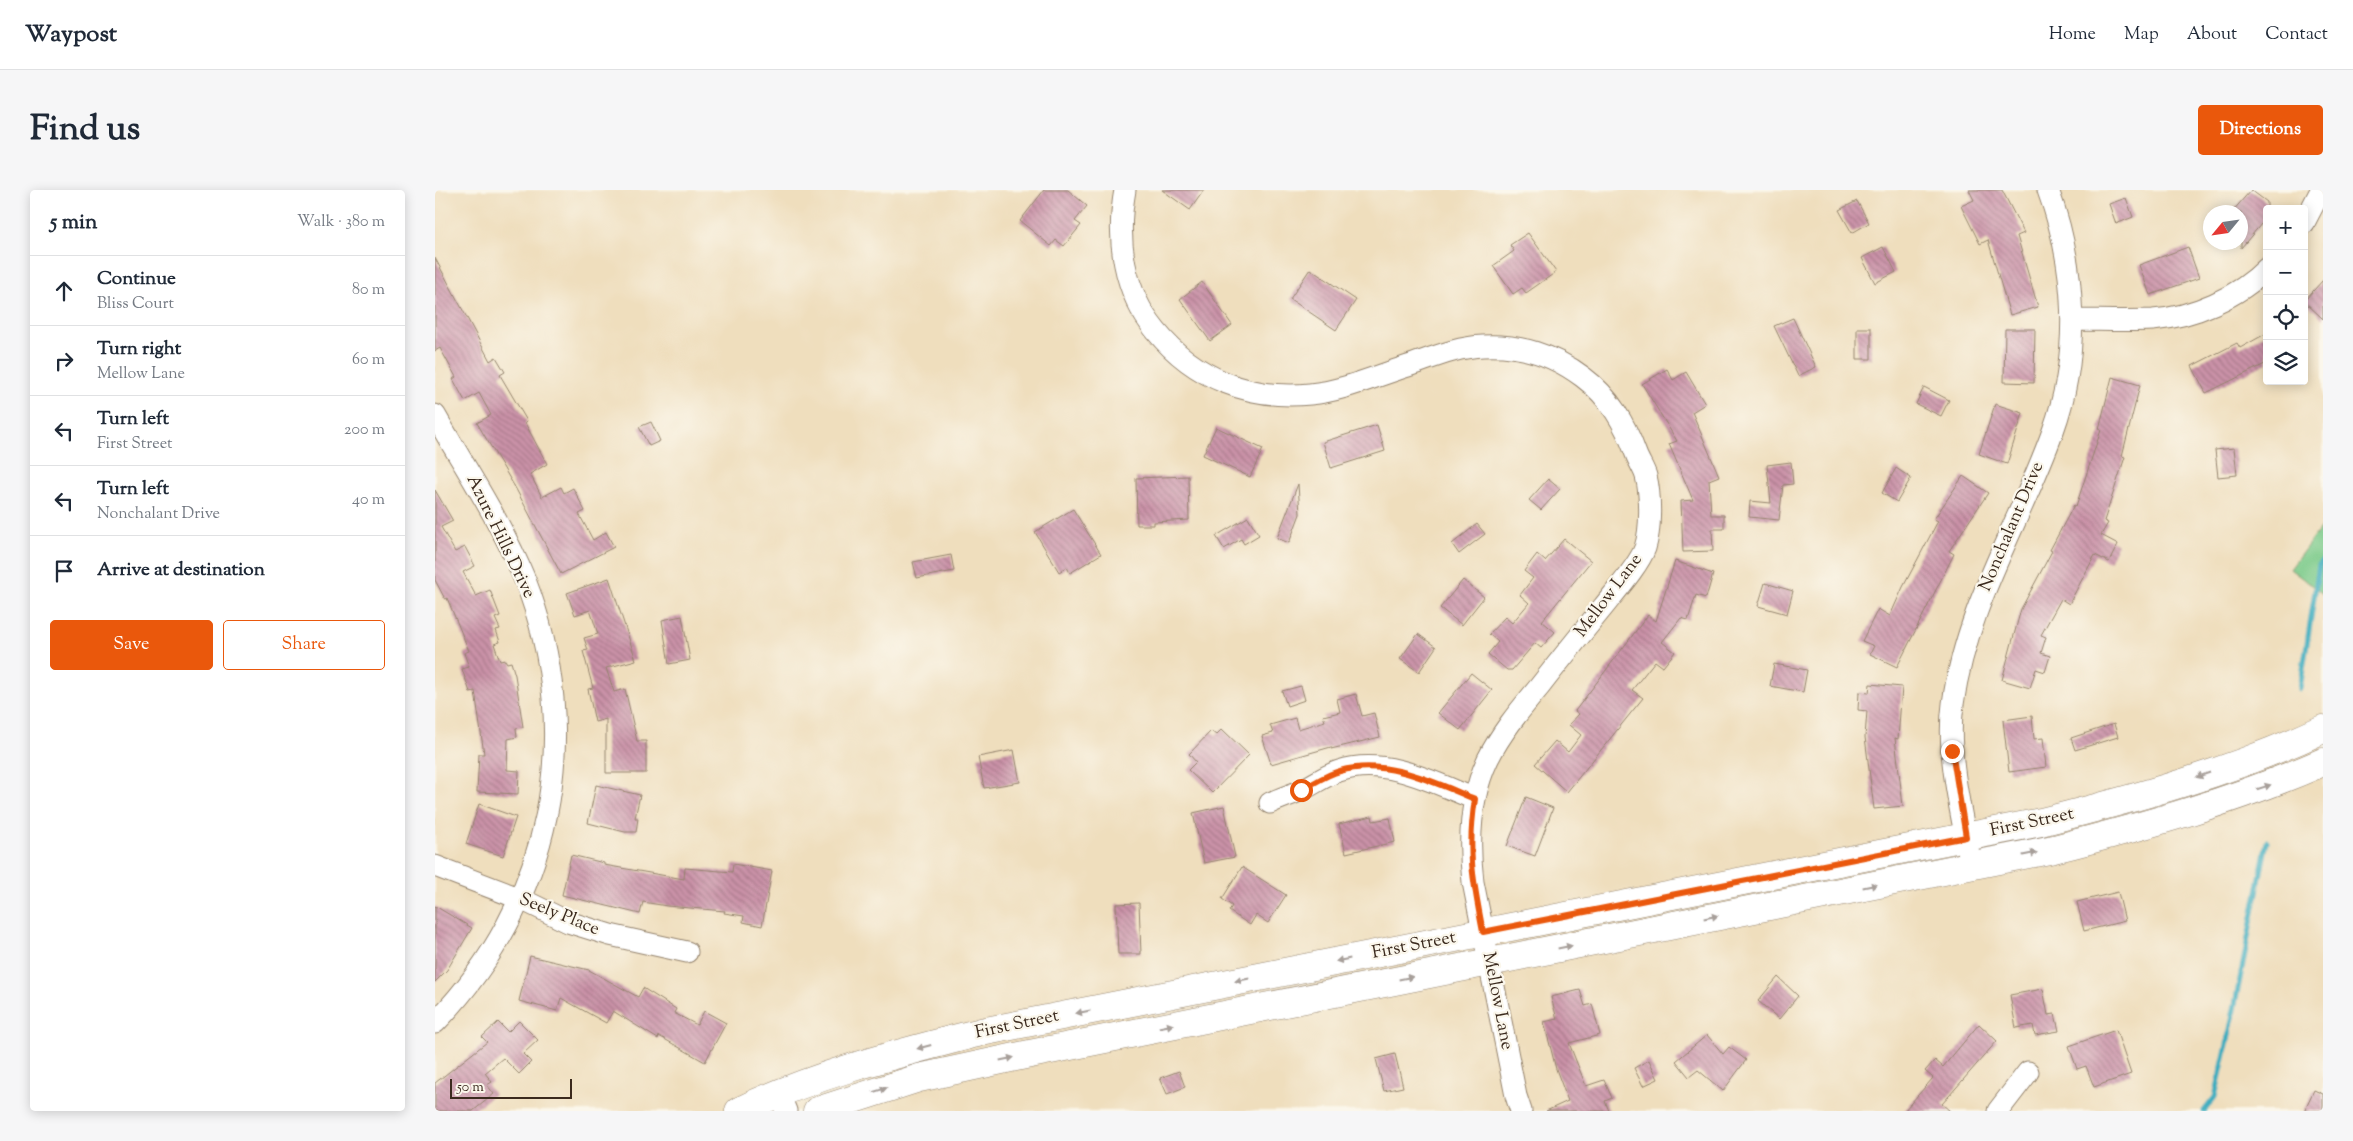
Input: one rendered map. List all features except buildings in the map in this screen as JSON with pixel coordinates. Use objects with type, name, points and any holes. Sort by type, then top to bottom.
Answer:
[{"type":"main road","name":"First Street","points":[[739,1111],[783,1103],[886,1057],[981,1032],[1966,837],[2101,807],[2249,759],[2323,729]]},
{"type":"main road","name":"First Street","points":[[817,1111],[919,1078],[951,1071],[2054,849],[2129,830],[2276,783],[2323,762]]},
{"type":"street","name":"Mellow Lane","points":[[1125,190],[1121,233],[1123,260],[1139,306],[1154,329],[1171,349],[1211,377],[1232,386],[1271,395],[1311,394],[1338,388],[1459,350],[1480,346],[1504,346],[1537,352],[1569,366],[1596,387],[1620,416],[1634,444],[1646,476],[1650,510],[1645,549],[1621,584],[1503,731],[1487,762],[1475,799],[1470,828],[1470,856],[1483,932],[1516,1096],[1521,1111]]},
{"type":"street","name":"Nonchalant Drive","points":[[1971,865],[1952,751],[1953,705],[1977,606],[2053,430],[2067,375],[2072,320],[2069,268],[2057,215],[2048,190]]},
{"type":"street","points":[[2308,215],[2321,190]]},
{"type":"street","points":[[2072,320],[2154,320],[2183,314],[2211,304],[2235,292],[2263,271]]},
{"type":"street","name":"Azure Hills Drive","points":[[435,414],[503,534],[524,579],[538,616],[547,655],[554,700],[555,736],[553,780],[546,820],[534,863],[521,899],[492,953],[458,1000],[435,1023]]},
{"type":"street","points":[[1270,802],[1301,790],[1339,771],[1365,768],[1411,773],[1475,799]]},
{"type":"street","name":"Seely Place","points":[[435,866],[521,899],[569,922],[610,936],[687,952]]},
{"type":"street","points":[[1998,1111],[2028,1072]]},
{"type":"green space","points":[[2323,525],[2323,594],[2290,569]]},
{"type":"waterway","points":[[2300,689],[2319,565],[2323,560]]},
{"type":"waterway","points":[[2204,1111],[2215,1097],[2267,841]]},
{"type":"route","points":[[1301,790],[1339,771],[1365,768],[1388,769],[1411,773],[1475,799],[1470,828],[1470,856],[1483,932],[1966,837],[1952,751]]}]
